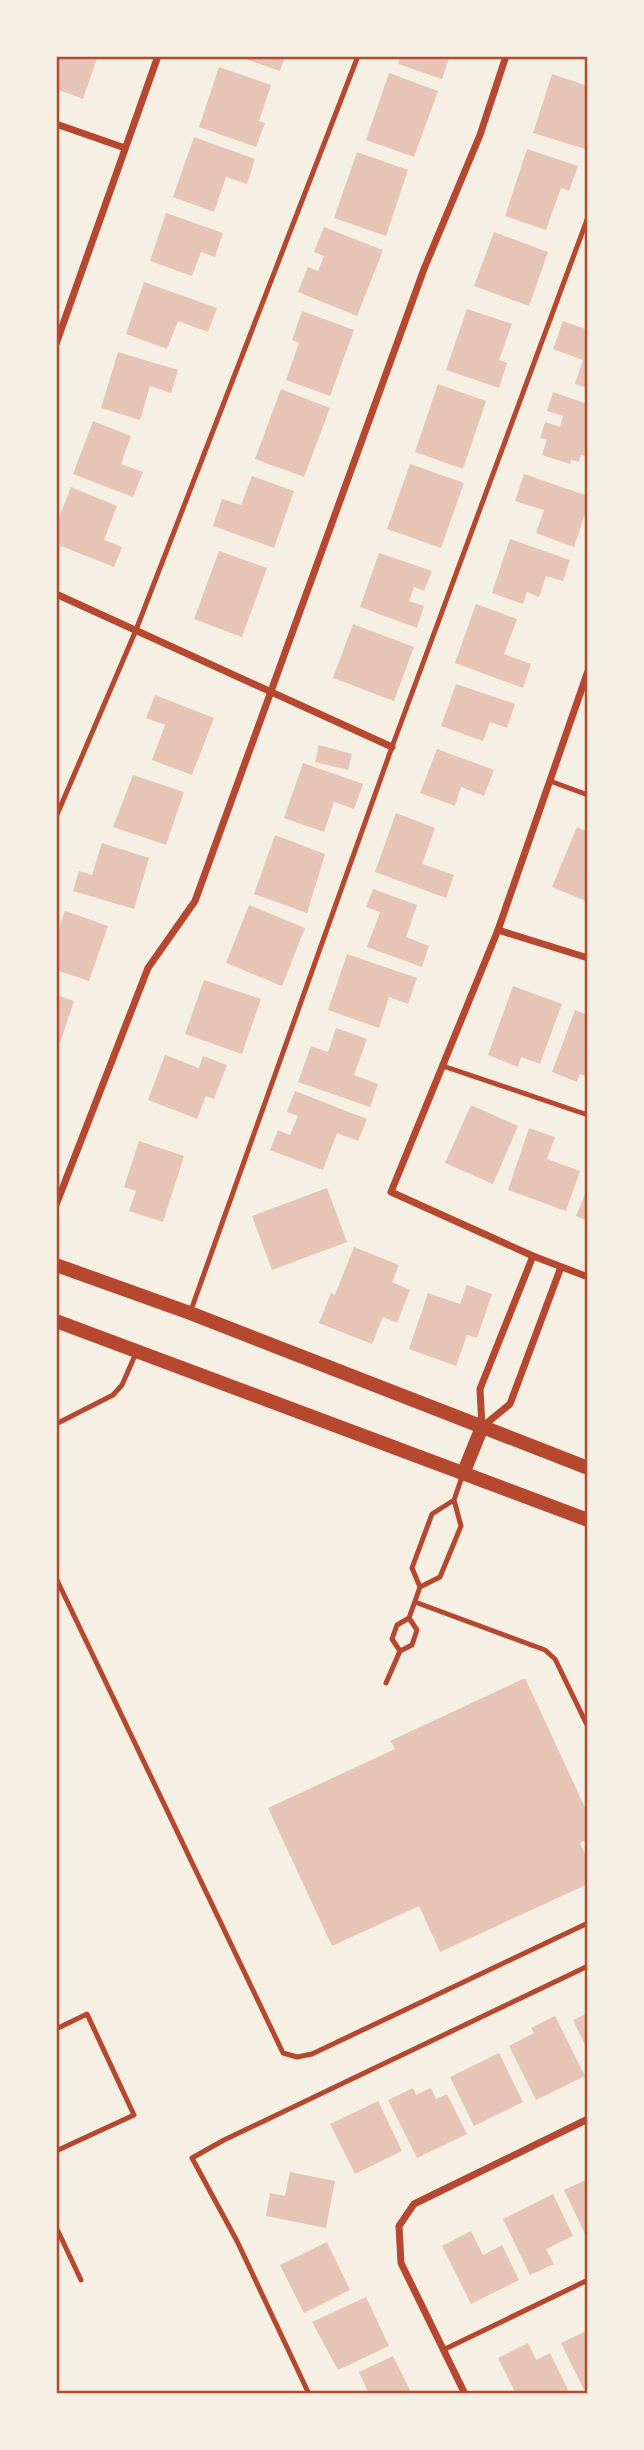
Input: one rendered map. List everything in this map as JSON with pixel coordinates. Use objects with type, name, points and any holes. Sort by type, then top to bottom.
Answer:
[{"type":"main road","points":[[56,1265],[190,1313],[588,1468]]},
{"type":"main road","points":[[56,1321],[588,1520]]},
{"type":"main road","points":[[463,1475],[482,1427]]},
{"type":"street","points":[[56,344],[158,56]]},
{"type":"street","points":[[56,1205],[148,968],[195,901],[424,269],[480,135],[506,56]]},
{"type":"street","points":[[56,124],[125,149]]},
{"type":"street","points":[[56,594],[392,747]]},
{"type":"street","points":[[588,671],[498,930],[391,1192],[533,1256],[588,1277]]},
{"type":"street","points":[[498,930],[588,958]]},
{"type":"street","points":[[482,1427],[480,1389],[533,1256]]},
{"type":"street","points":[[482,1427],[510,1404],[561,1267]]},
{"type":"street","points":[[465,2394],[401,2263],[399,2226],[414,2204],[588,2119]]},
{"type":"lane","points":[[56,817],[136,631],[358,56]]},
{"type":"lane","points":[[190,1313],[392,747],[588,217]]},
{"type":"lane","points":[[550,781],[588,795]]},
{"type":"lane","points":[[443,1066],[588,1115]]},
{"type":"lane","points":[[56,1424],[113,1395],[122,1385],[137,1351]]},
{"type":"lane","points":[[420,1587],[440,1577],[461,1526],[454,1500],[463,1475]]},
{"type":"lane","points":[[400,1651],[392,1639],[397,1625],[409,1618],[420,1587],[412,1568],[432,1514],[454,1500]]},
{"type":"lane","points":[[56,1578],[283,2053],[297,2057],[312,2054],[588,1923]]},
{"type":"lane","points":[[415,1602],[545,1650],[555,1659],[588,1727]]},
{"type":"lane","points":[[386,1683],[400,1651],[412,1645],[417,1630],[409,1618]]},
{"type":"lane","points":[[309,2394],[237,2241],[192,2158],[223,2140],[588,1966]]},
{"type":"lane","points":[[56,2029],[87,2014],[134,2115],[56,2151]]},
{"type":"lane","points":[[56,2228],[81,2280]]},
{"type":"lane","points":[[443,2350],[588,2280]]},
{"type":"building","points":[[56,56],[98,56],[83,99],[56,89]]},
{"type":"building","points":[[237,56],[285,56],[280,71]]},
{"type":"building","points":[[400,56],[450,56],[442,79],[398,64]]},
{"type":"building","points":[[219,67],[271,85],[259,121],[265,123],[256,147],[199,127]]},
{"type":"building","points":[[389,73],[438,91],[414,157],[366,140]]},
{"type":"building","points":[[552,74],[588,86],[588,139],[585,149],[533,133]]},
{"type":"building","points":[[194,137],[255,159],[247,184],[226,177],[214,212],[173,197]]},
{"type":"building","points":[[527,149],[578,166],[569,191],[561,188],[546,230],[505,216]]},
{"type":"building","points":[[357,152],[408,170],[386,236],[334,218]]},
{"type":"building","points":[[166,213],[223,233],[215,257],[201,252],[192,276],[150,261]]},
{"type":"building","points":[[324,227],[383,250],[357,316],[298,292],[308,267],[318,271],[324,256],[314,252]]},
{"type":"building","points":[[494,232],[548,252],[529,306],[474,286]]},
{"type":"building","points":[[144,282],[217,308],[208,332],[178,321],[167,349],[126,334]]},
{"type":"building","points":[[467,309],[512,324],[499,360],[507,363],[499,388],[446,370]]},
{"type":"building","points":[[302,311],[354,330],[330,396],[286,380],[299,343],[292,340]]},
{"type":"building","points":[[563,321],[588,330],[588,388],[575,384],[583,360],[553,349]]},
{"type":"building","points":[[118,352],[178,370],[171,393],[150,386],[140,420],[101,408]]},
{"type":"building","points":[[438,384],[486,401],[463,469],[415,452]]},
{"type":"building","points":[[281,389],[330,408],[304,477],[255,459]]},
{"type":"building","points":[[553,392],[588,404],[588,457],[581,455],[579,462],[571,460],[570,464],[542,455],[547,439],[540,438],[545,422],[560,427],[563,416],[547,411]]},
{"type":"building","points":[[93,421],[131,436],[121,464],[143,472],[133,497],[73,474]]},
{"type":"building","points":[[410,464],[464,483],[441,548],[387,529]]},
{"type":"building","points":[[524,474],[588,496],[588,505],[574,547],[536,533],[544,510],[515,501]]},
{"type":"building","points":[[252,476],[294,491],[274,548],[213,526],[222,499],[241,505]]},
{"type":"building","points":[[71,487],[117,506],[104,540],[122,547],[114,567],[56,544],[56,525]]},
{"type":"building","points":[[510,539],[570,560],[563,581],[546,576],[539,597],[527,592],[523,604],[492,593]]},
{"type":"building","points":[[219,551],[267,568],[242,637],[194,619]]},
{"type":"building","points":[[379,553],[432,571],[424,591],[414,587],[409,601],[424,606],[417,628],[360,607]]},
{"type":"building","points":[[476,604],[517,619],[504,654],[531,664],[523,688],[455,663]]},
{"type":"building","points":[[353,624],[414,647],[394,701],[333,678]]},
{"type":"building","points":[[456,684],[515,704],[507,728],[490,722],[483,741],[441,726]]},
{"type":"building","points":[[155,695],[214,718],[192,775],[152,760],[165,725],[146,718]]},
{"type":"building","points":[[319,745],[352,754],[348,770],[315,762]]},
{"type":"building","points":[[437,749],[494,770],[484,796],[461,787],[455,806],[420,793]]},
{"type":"building","points":[[303,763],[363,784],[354,809],[334,802],[324,832],[284,818]]},
{"type":"building","points":[[133,775],[184,792],[166,845],[113,827]]},
{"type":"building","points":[[396,813],[435,828],[422,864],[454,875],[446,898],[375,872]]},
{"type":"building","points":[[577,827],[588,832],[588,902],[552,887]]},
{"type":"building","points":[[275,835],[325,854],[307,913],[254,894]]},
{"type":"building","points":[[102,843],[149,858],[134,909],[73,891],[79,871],[92,875]]},
{"type":"building","points":[[373,889],[417,905],[406,937],[429,946],[422,967],[367,947],[380,912],[366,907]]},
{"type":"building","points":[[249,905],[305,928],[282,986],[226,963]]},
{"type":"building","points":[[65,911],[108,926],[89,981],[56,970],[56,937]]},
{"type":"building","points":[[347,954],[417,978],[408,1004],[389,997],[379,1028],[328,1010]]},
{"type":"building","points":[[204,980],[261,999],[242,1054],[185,1034]]},
{"type":"building","points":[[513,986],[562,1004],[540,1064],[521,1057],[518,1067],[488,1055]]},
{"type":"building","points":[[56,995],[74,1001],[58,1049],[56,1049]]},
{"type":"building","points":[[575,1010],[588,1015],[588,1077],[580,1074],[577,1082],[552,1072]]},
{"type":"building","points":[[336,1028],[367,1039],[354,1075],[378,1084],[370,1107],[298,1082],[311,1046],[328,1052]]},
{"type":"building","points":[[165,1055],[199,1068],[203,1056],[227,1065],[214,1099],[206,1096],[197,1119],[148,1100]]},
{"type":"building","points":[[295,1091],[367,1119],[358,1141],[337,1133],[323,1170],[270,1150],[278,1130],[290,1135],[298,1116],[287,1112]]},
{"type":"building","points":[[471,1105],[518,1126],[493,1184],[445,1163]]},
{"type":"building","points":[[529,1128],[555,1137],[547,1159],[580,1171],[566,1211],[508,1190]]},
{"type":"building","points":[[139,1141],[184,1156],[163,1222],[129,1211],[136,1191],[124,1187]]},
{"type":"building","points":[[588,1187],[588,1221],[576,1216]]},
{"type":"building","points":[[327,1188],[347,1242],[272,1270],[252,1216]]},
{"type":"building","points":[[354,1247],[399,1265],[392,1282],[410,1290],[397,1323],[383,1317],[372,1344],[319,1323],[331,1293],[335,1295]]},
{"type":"building","points":[[467,1285],[492,1294],[477,1338],[467,1335],[456,1366],[409,1349],[428,1293],[460,1304]]},
{"type":"building","points":[[525,1678],[588,1814],[588,1839],[580,1843],[588,1861],[588,1884],[440,1952],[419,1906],[332,1946],[268,1808],[395,1749],[390,1741]]},
{"type":"building","points":[[588,2013],[588,2051],[573,2020]]},
{"type":"building","points":[[555,2016],[585,2076],[536,2100],[509,2046],[534,2033],[531,2028]]},
{"type":"building","points":[[499,2053],[523,2102],[474,2126],[450,2077]]},
{"type":"building","points":[[413,2088],[416,2095],[431,2088],[436,2099],[447,2094],[467,2134],[417,2158],[388,2100]]},
{"type":"building","points":[[378,2101],[402,2151],[355,2174],[330,2124]]},
{"type":"building","points":[[290,2172],[335,2181],[326,2228],[266,2216],[270,2193],[285,2196]]},
{"type":"building","points":[[588,2179],[588,2240],[564,2190]]},
{"type":"building","points":[[553,2194],[573,2236],[546,2249],[554,2264],[530,2275],[503,2219]]},
{"type":"building","points":[[471,2231],[483,2255],[502,2245],[519,2280],[471,2304],[442,2246]]},
{"type":"building","points":[[327,2242],[350,2290],[304,2313],[280,2265]]},
{"type":"building","points":[[366,2297],[389,2346],[338,2370],[312,2322]]},
{"type":"building","points":[[588,2330],[588,2389],[584,2390],[561,2343]]},
{"type":"building","points":[[528,2343],[536,2360],[550,2353],[570,2394],[516,2394],[498,2358]]},
{"type":"building","points":[[393,2356],[412,2394],[369,2394],[359,2372]]}]
